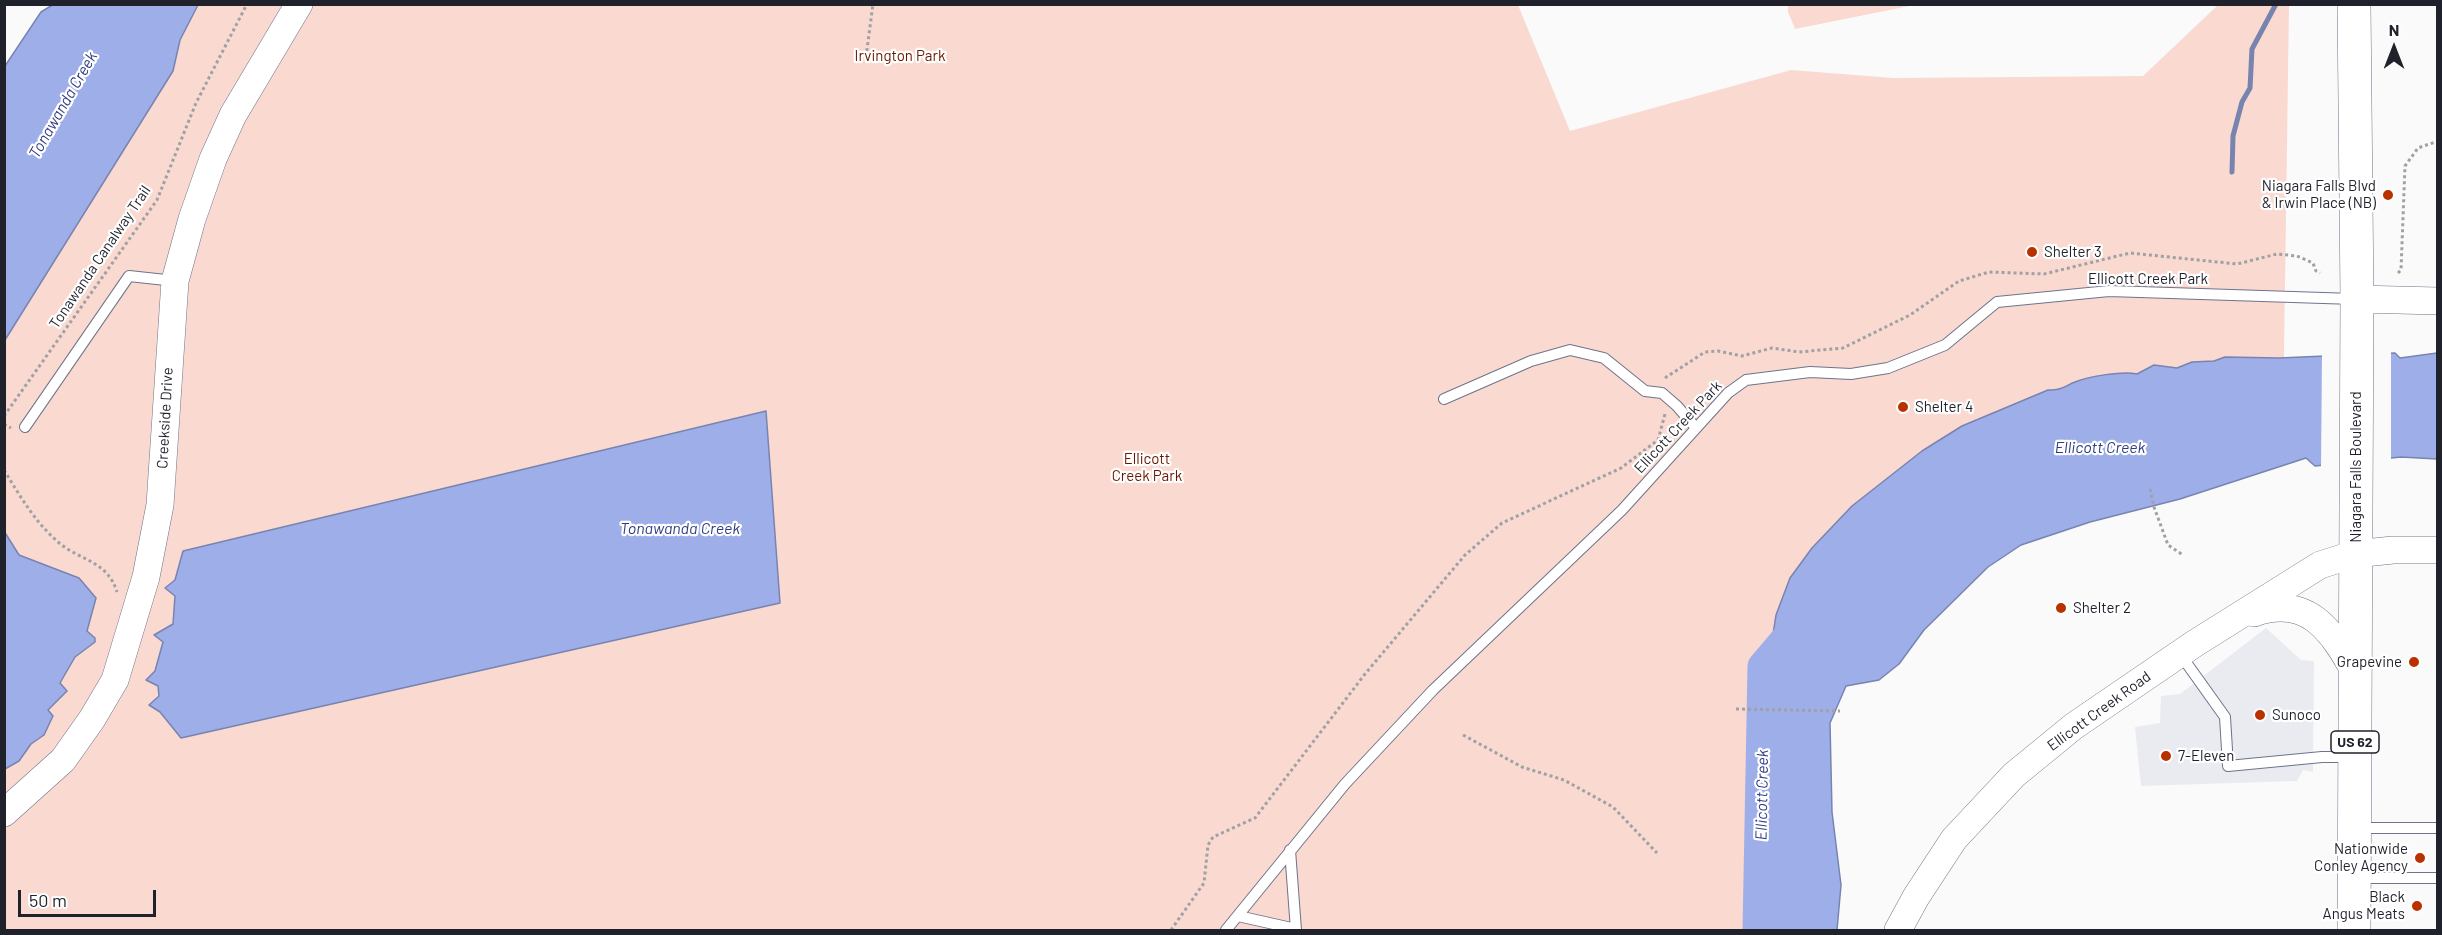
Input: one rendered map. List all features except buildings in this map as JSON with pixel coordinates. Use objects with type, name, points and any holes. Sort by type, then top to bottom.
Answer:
[{"type":"main road","name":"Niagara Falls Boulevard","points":[[2354,4],[2357,299],[2354,930]]},
{"type":"street","name":"Creekside Drive","points":[[4,813],[63,760],[115,681],[146,577],[160,505],[175,281],[192,219],[213,159],[234,114],[299,4]]},
{"type":"street","points":[[2357,299],[2438,301]]},
{"type":"street","name":"Ellicott Creek Road","points":[[1898,930],[1916,897],[1954,839],[2014,775],[2074,726],[2180,654],[2320,566],[2355,554],[2393,550],[2438,550]]},
{"type":"street","points":[[2234,621],[2258,611],[2275,608],[2298,610],[2310,615],[2340,645],[2355,672]]},
{"type":"lane","points":[[25,427],[129,276],[175,281]]},
{"type":"lane","name":"Ellicott Creek Park","points":[[1226,930],[1345,784],[1433,690],[1622,510],[1728,393],[1746,380],[1810,372],[1851,374],[1888,368],[1945,345],[1997,302],[2109,291],[2357,299]]},
{"type":"lane","points":[[1444,399],[1531,361],[1570,350],[1604,358],[1645,391],[1662,393],[1696,428]]},
{"type":"lane","points":[[2180,654],[2225,717],[2228,766],[2322,757],[2355,758]]},
{"type":"lane","points":[[2355,828],[2438,828]]},
{"type":"lane","points":[[1238,916],[1296,930],[1290,850]]},
{"type":"lane","points":[[2354,878],[2438,878]]},
{"type":"path","name":"Tonawanda Canalway Trail","points":[[4,416],[157,200],[196,104],[248,4]]},
{"type":"path","points":[[866,57],[873,4]]},
{"type":"path","points":[[2398,273],[2401,270],[2404,166],[2418,148],[2438,141]]},
{"type":"path","points":[[1171,930],[1204,883],[1208,845],[1213,837],[1255,818],[1365,674],[1465,555],[1502,523],[1621,468],[1658,440],[1665,415],[1662,393],[1665,377],[1705,352],[1718,351],[1742,356],[1772,348],[1799,352],[1844,348],[1910,315],[1959,281],[1989,273],[2044,274],[2130,253],[2237,264],[2277,254],[2296,256],[2313,263],[2316,271],[2320,273]]},
{"type":"path","points":[[4,470],[30,512],[59,543],[94,562],[113,579],[119,598]]},
{"type":"path","points":[[2150,489],[2168,545],[2183,555]]},
{"type":"path","points":[[1736,709],[1840,711]]},
{"type":"path","points":[[1463,735],[1522,767],[1564,780],[1613,807],[1657,853]]},
{"type":"shaded area","points":[[2266,628],[2301,660],[2314,661],[2313,772],[2303,770],[2297,781],[2141,786],[2135,727],[2160,723],[2161,696],[2180,694]]},
{"type":"green space","points":[[1788,4],[1914,5],[1795,29],[1788,12]]},
{"type":"green space","name":"Ellicott Creek Park","points":[[198,5],[1518,5],[1570,131],[1791,70],[1893,78],[2143,76],[2218,5],[2289,5],[2283,424],[1917,486],[1764,667],[1759,930],[5,930],[4,340],[173,71],[180,40]]},
{"type":"water","points":[[54,4],[198,5],[180,40],[173,71],[5,340],[5,66],[41,12]]},
{"type":"water","name":"Ellicott Creek","points":[[2395,353],[2400,358],[2437,353],[2437,459],[2401,457],[2315,466],[2306,458],[2180,499],[2090,522],[2021,545],[1988,567],[1924,630],[1899,664],[1879,680],[1846,686],[1830,723],[1832,812],[1841,885],[1837,930],[1768,930],[1772,918],[1770,851],[1758,837],[1757,768],[1776,615],[1790,578],[1812,548],[1852,506],[1922,451],[1962,426],[2048,390],[2059,389],[2081,380],[2115,374],[2137,374],[2154,365],[2177,368],[2192,362],[2214,361],[2225,357],[2279,358]]},
{"type":"water","name":"Tonawanda Creek","points":[[766,411],[780,603],[181,738],[160,712],[149,705],[159,696],[158,686],[146,680],[155,671],[163,642],[154,635],[173,624],[175,596],[165,588],[175,580],[183,551]]},
{"type":"water","points":[[4,531],[19,555],[79,578],[96,598],[87,631],[95,638],[95,642],[75,657],[60,683],[67,691],[48,710],[53,716],[44,735],[31,744],[19,761],[5,769]]},
{"type":"pier","points":[[2391,350],[2391,461],[2321,468],[2322,353]]},
{"type":"waterway","points":[[2232,172],[2233,136],[2242,102],[2250,88],[2252,49],[2276,4]]},
{"type":"waterway","name":"Ellicott Creek","points":[[1759,930],[1764,667],[1798,627]]},
{"type":"place","name":"Niagara Falls Blvd & Irwin Place (NB)","points":[[2388,195]]},
{"type":"place","name":"Shelter 3","points":[[2032,252]]},
{"type":"place","name":"Shelter 4","points":[[1903,407]]},
{"type":"place","name":"Shelter 2","points":[[2061,608]]},
{"type":"place","name":"Grapevine","points":[[2414,662]]},
{"type":"place","name":"Sunoco","points":[[2260,715]]},
{"type":"place","name":"7-Eleven","points":[[2166,756]]},
{"type":"place","name":"Nationwide Conley Agency","points":[[2420,858]]},
{"type":"place","name":"Black Angus Meats","points":[[2417,906]]},
{"type":"park label","name":"Irvington Park","points":[[900,56]]}]
